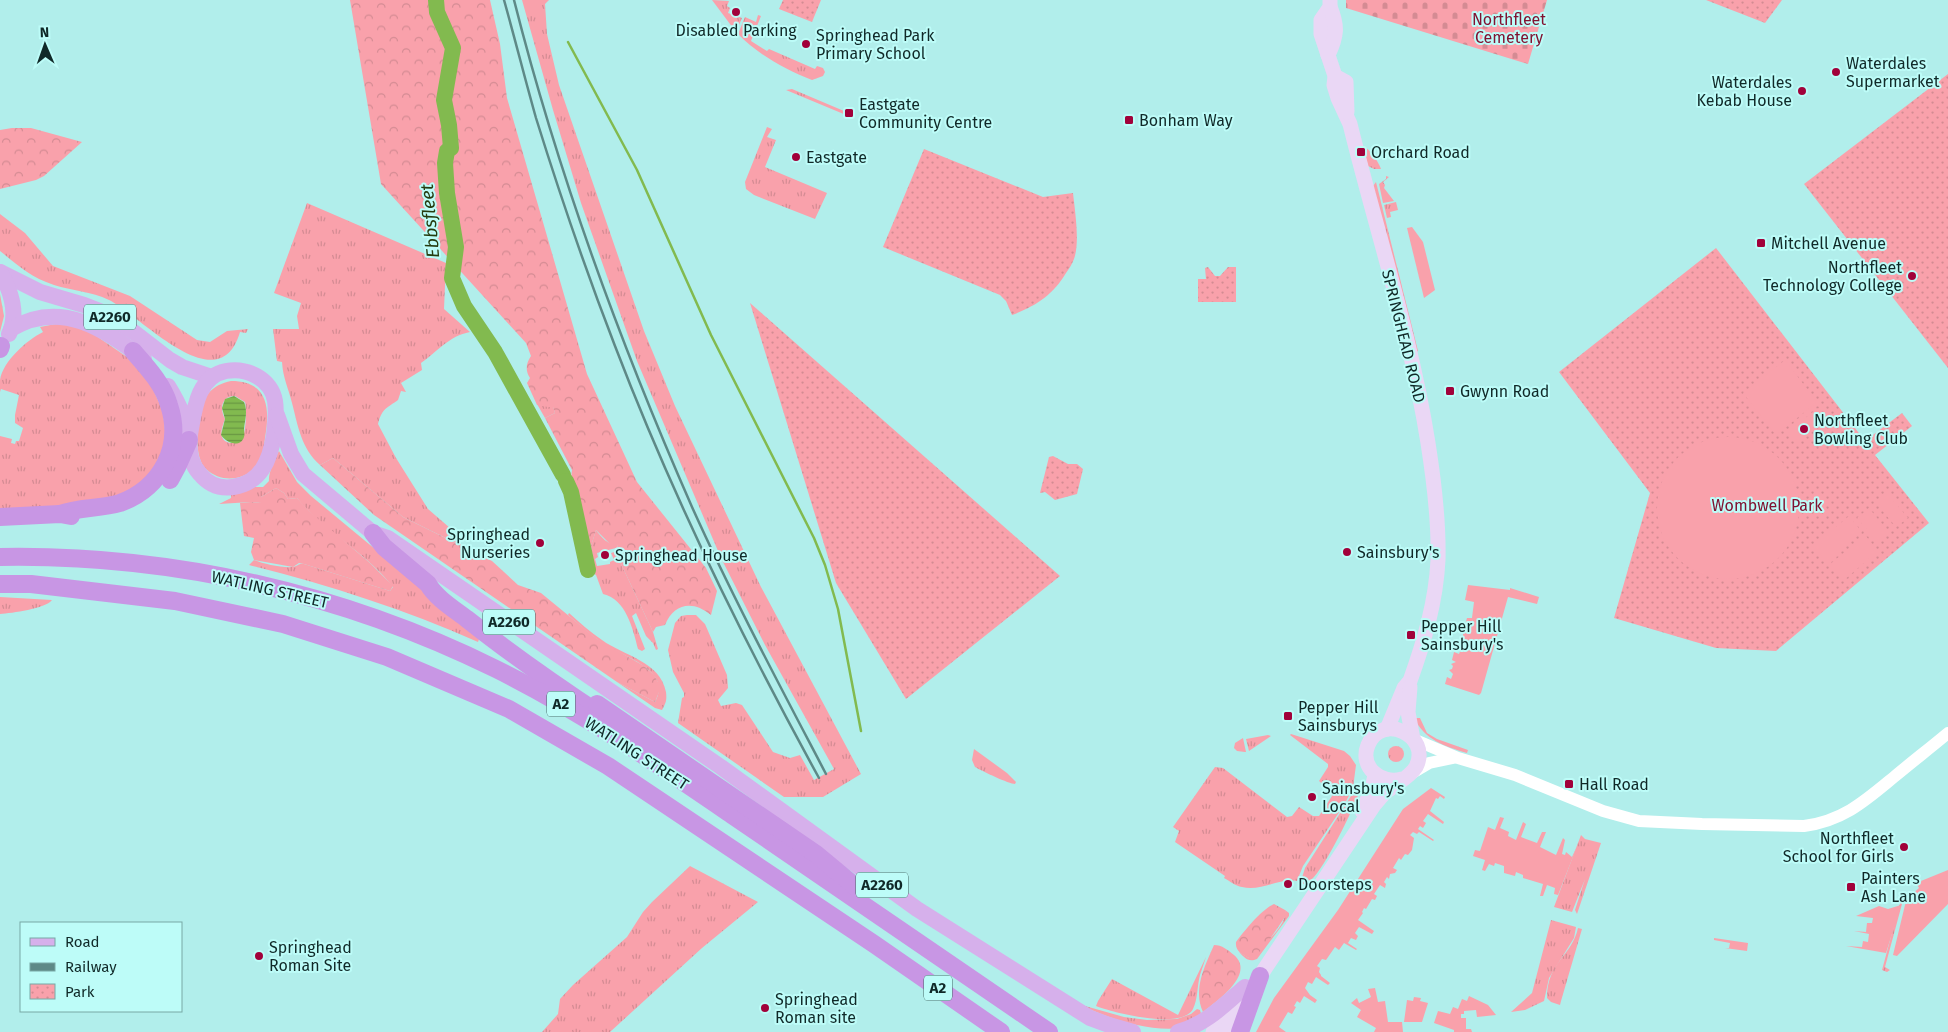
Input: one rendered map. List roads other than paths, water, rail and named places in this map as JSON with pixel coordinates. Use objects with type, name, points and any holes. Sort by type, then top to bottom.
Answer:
[{"type":"highway","points":[[60,514],[69,511],[110,506],[138,494],[156,480],[168,458],[173,429],[169,404],[156,380],[133,351]]},
{"type":"highway","points":[[0,517],[60,514],[74,517],[105,517],[138,508],[158,494],[168,482],[189,440]]},
{"type":"highway","points":[[372,533],[384,547],[428,584],[432,591],[535,671],[843,877],[1018,1011]]},
{"type":"highway","name":"WATLING STREET","points":[[0,557],[62,557],[112,560],[227,577],[338,605],[446,645],[530,686],[633,749],[1049,1032]]},
{"type":"highway","name":"WATLING STREET","points":[[0,584],[31,584],[175,601],[283,624],[387,657],[509,709],[608,766],[874,944],[1001,1032]]},
{"type":"highway","points":[[1240,1032],[1260,976]]},
{"type":"main road","name":"SPRINGHEAD ROAD","points":[[1330,4],[1335,19],[1336,39],[1328,55],[1334,76],[1334,86],[1347,116],[1402,317],[1431,467],[1437,522],[1438,560],[1428,625],[1410,681],[1408,712],[1414,739]]},
{"type":"main road","points":[[0,272],[12,299],[13,319],[11,329],[0,347]]},
{"type":"main road","name":"A2260","points":[[0,272],[40,292],[102,312],[135,333],[170,360],[193,371],[212,377]]},
{"type":"main road","name":"A2260","points":[[11,329],[32,319],[63,316],[90,325],[133,351],[162,377],[175,397],[189,440]]},
{"type":"main road","points":[[236,370],[255,374],[272,392],[276,415],[273,442],[266,465],[254,479],[238,486],[220,487],[210,484],[195,469],[191,460],[189,440],[200,391],[212,377],[224,371],[236,370]]},
{"type":"main road","name":"A2260","points":[[276,415],[291,454],[303,474],[372,533],[388,538],[676,736],[925,915],[1090,1018],[1133,1032]]},
{"type":"main road","name":"SPRINGHEAD ROAD","points":[[1387,729],[1404,688],[1410,681]]},
{"type":"main road","points":[[1212,1032],[1240,996],[1358,818],[1369,795],[1371,770],[1366,753],[1370,741],[1379,732],[1387,729],[1401,730],[1408,734],[1414,739],[1418,747],[1416,765],[1407,776],[1385,792],[1374,805],[1225,1032]]},
{"type":"main road","points":[[1371,770],[1388,781],[1407,776]]},
{"type":"main road","points":[[1178,1032],[1210,1018],[1245,987]]},
{"type":"street","points":[[1414,739],[1458,758],[1515,775],[1603,812],[1640,821],[1804,826],[1834,820],[1857,808],[1948,733]]},
{"type":"street","points":[[1407,776],[1437,760],[1458,758]]},
{"type":"waterway","name":"Ebbsfleet","points":[[436,0],[437,12],[453,48],[444,100],[451,148],[447,151],[445,163],[447,193],[456,247],[452,278],[464,306],[495,352],[563,475]]},
{"type":"waterway","points":[[568,42],[637,170],[711,335],[814,538],[825,565],[838,609],[861,731]]},
{"type":"waterway","name":"Ebbsfleet","points":[[566,481],[571,492],[588,570]]},
{"type":"railway","points":[[504,0],[554,176],[594,290],[637,402],[684,511],[736,619],[819,778]]},
{"type":"railway","points":[[514,0],[550,130],[571,194],[592,257],[640,383],[692,507],[724,575],[826,774]]},
{"type":"place","name":"Disabled Parking","points":[[736,12]]},
{"type":"place","name":"Springhead Park Primary School","points":[[806,44]]},
{"type":"place","name":"Waterdales Supermarket","points":[[1836,72]]},
{"type":"place","name":"Waterdales Kebab House","points":[[1802,91]]},
{"type":"place","name":"Eastgate Community Centre","points":[[849,113]]},
{"type":"place","name":"Bonham Way","points":[[1129,120]]},
{"type":"place","name":"Orchard Road","points":[[1361,152]]},
{"type":"place","name":"Eastgate","points":[[796,157]]},
{"type":"place","name":"Mitchell Avenue","points":[[1761,243]]},
{"type":"place","name":"Northfleet Technology College","points":[[1912,276]]},
{"type":"place","name":"Gwynn Road","points":[[1450,391]]},
{"type":"place","name":"Northfleet Bowling Club","points":[[1804,429]]},
{"type":"place","name":"Springhead Nurseries","points":[[540,543]]},
{"type":"place","name":"Sainsbury's","points":[[1347,552]]},
{"type":"place","name":"Springhead House","points":[[605,555]]},
{"type":"place","name":"Pepper Hill Sainsbury's","points":[[1411,635]]},
{"type":"place","name":"Pepper Hill Sainsburys","points":[[1288,716]]},
{"type":"place","name":"Hall Road","points":[[1569,784]]},
{"type":"place","name":"Sainsbury's Local","points":[[1312,797]]},
{"type":"place","name":"Northfleet School for Girls","points":[[1904,847]]},
{"type":"place","name":"Doorsteps","points":[[1288,884]]},
{"type":"place","name":"Painters Ash Lane","points":[[1851,887]]},
{"type":"place","name":"Springhead Roman Site","points":[[259,956]]},
{"type":"place","name":"Springhead Roman site","points":[[765,1008]]},
{"type":"park label","name":"Northfleet Cemetery","points":[[1509,28]]},
{"type":"park label","name":"Wombwell Park","points":[[1767,505]]}]
